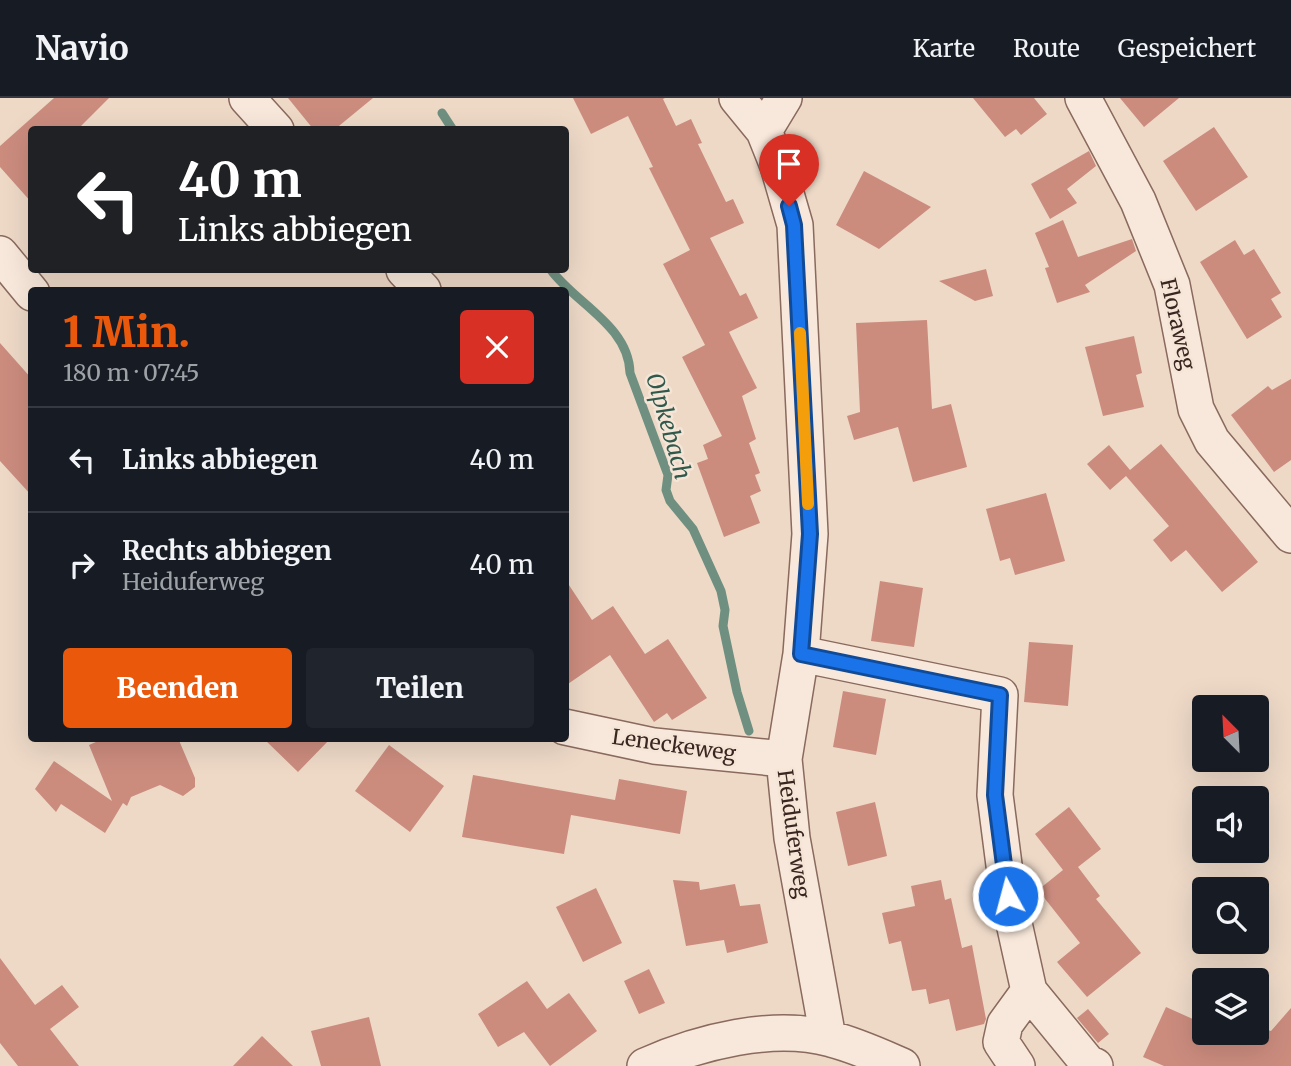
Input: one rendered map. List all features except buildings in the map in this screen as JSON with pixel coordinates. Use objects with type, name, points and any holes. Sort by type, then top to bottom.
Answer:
[{"type":"street","points":[[247,98],[272,126]]},
{"type":"street","name":"Heiduferweg","points":[[737,98],[764,131],[778,166],[794,225],[810,534],[801,654],[784,760],[792,838],[828,1038]]},
{"type":"street","points":[[764,131],[784,98]]},
{"type":"street","name":"Floraweg","points":[[1083,98],[1138,201],[1172,285],[1196,409],[1212,441],[1291,535]]},
{"type":"street","points":[[0,254],[28,288]]},
{"type":"street","points":[[407,273],[420,287]]},
{"type":"street","points":[[801,654],[1000,695],[995,795],[1008,896],[1029,991],[1087,1063],[1096,1066]]},
{"type":"street","name":"Leneckeweg","points":[[569,728],[654,746],[784,760]]},
{"type":"street","points":[[1017,1066],[1001,1042],[1005,1024],[1029,991]]},
{"type":"street","points":[[645,1066],[723,1041],[787,1034],[828,1038],[902,1066]]},
{"type":"waterway","name":"Olpkebach","points":[[442,113],[450,126]]},
{"type":"waterway","name":"Olpkebach","points":[[554,273],[567,287]]},
{"type":"waterway","name":"Olpkebach","points":[[569,289],[611,328],[627,356],[630,373],[668,475],[666,490],[670,501],[693,529],[721,591],[725,610],[723,626],[737,692],[749,731]]},
{"type":"slow traffic","points":[[800,333],[808,504]]},
{"type":"route","points":[[789,206],[794,225],[810,534],[801,654],[1000,695],[995,795],[1008,896]]}]
